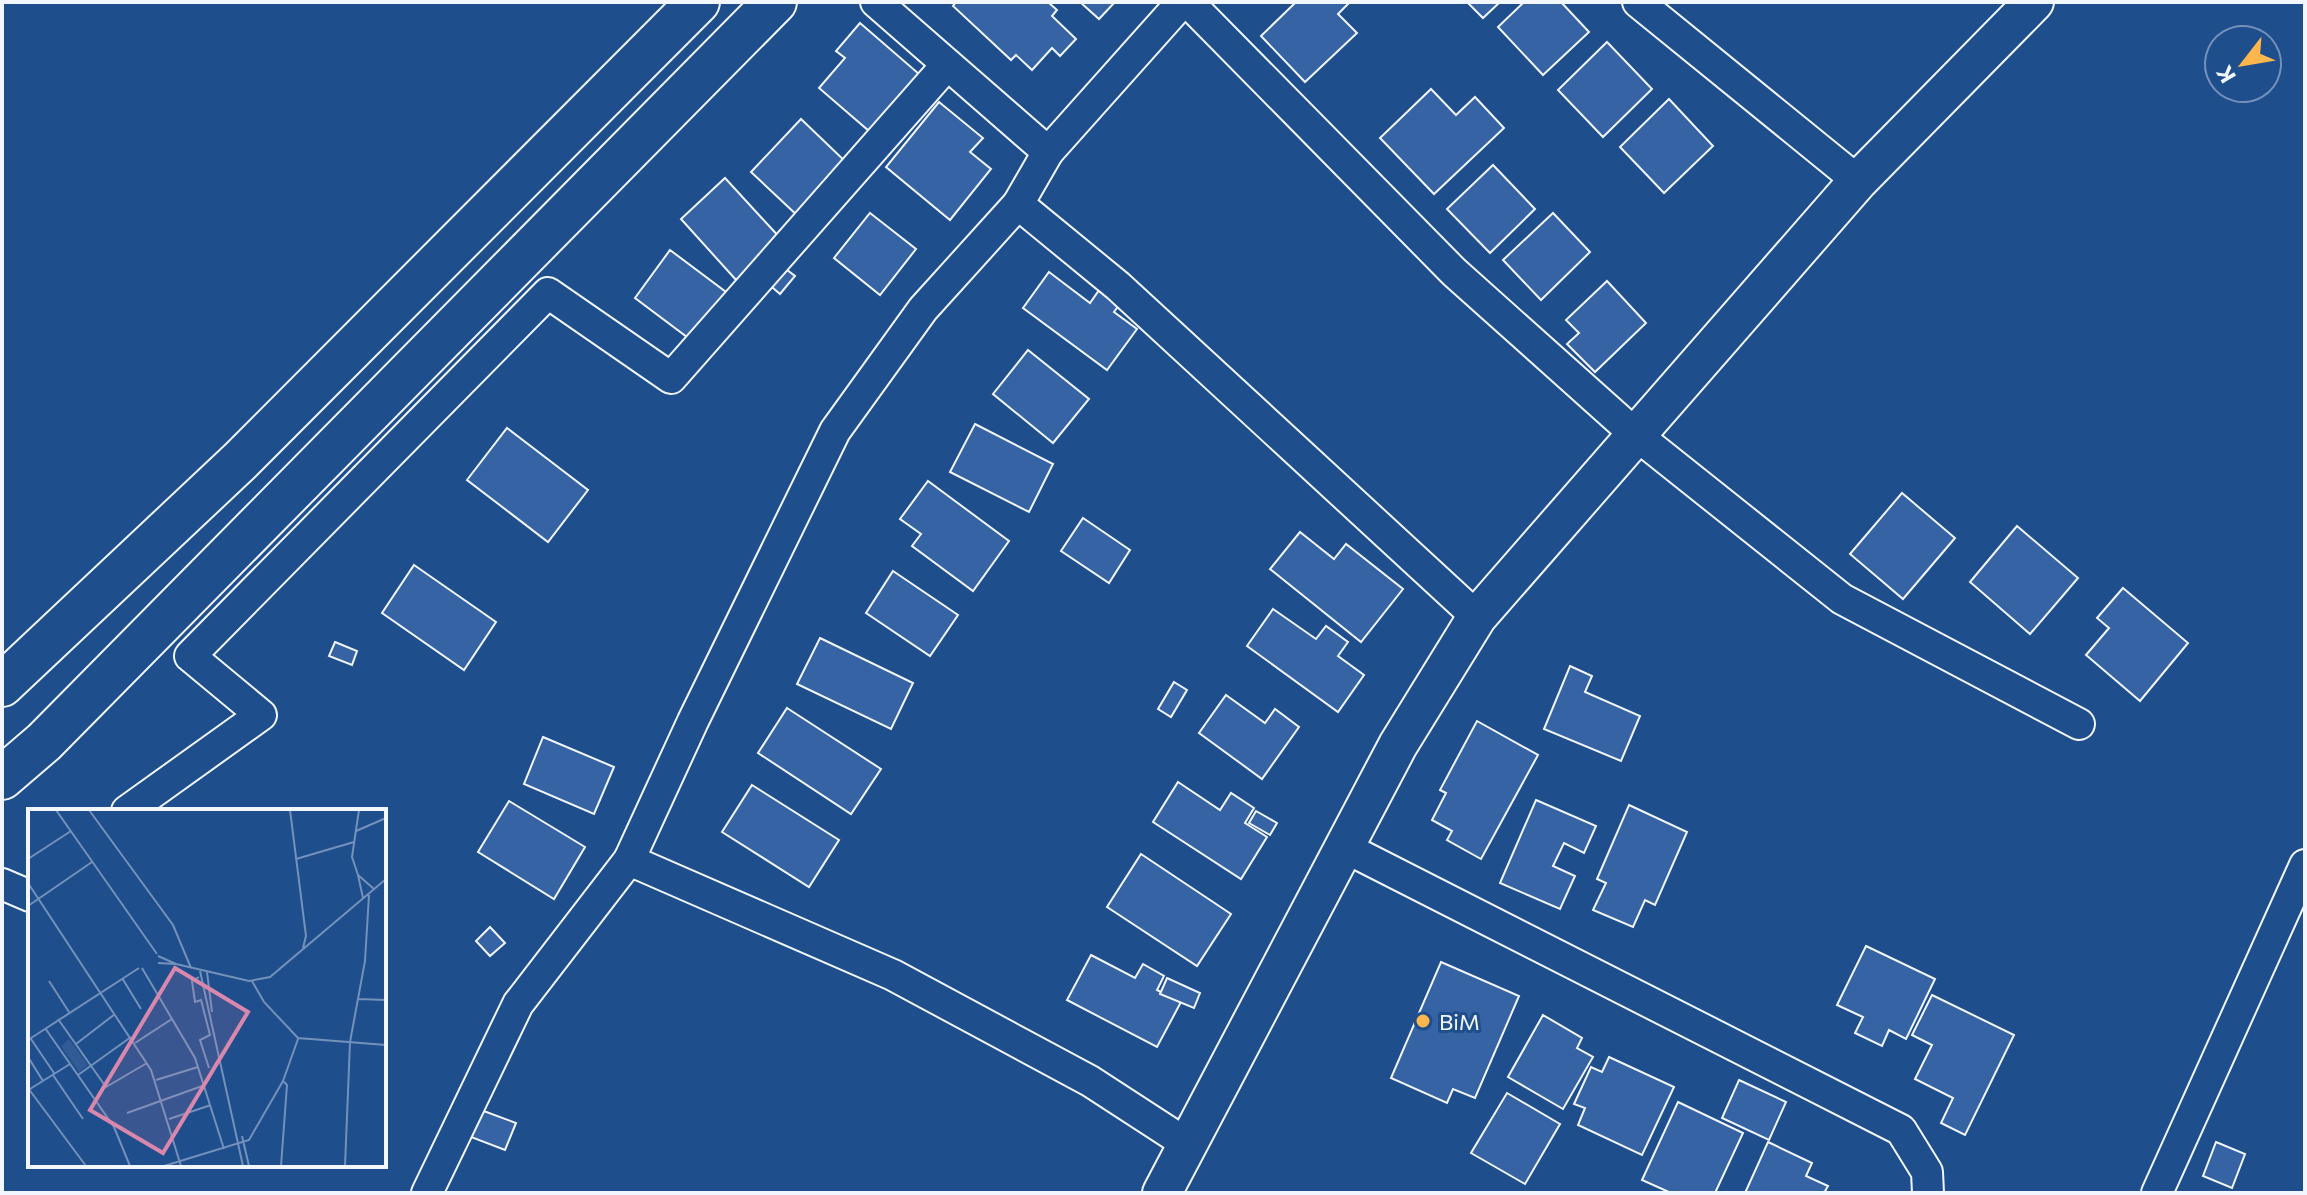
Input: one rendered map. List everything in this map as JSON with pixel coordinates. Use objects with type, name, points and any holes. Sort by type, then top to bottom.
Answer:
[{"type":"main road","points":[[2,685],[240,461],[698,2]]},
{"type":"main road","points":[[2,778],[44,742],[775,2]]},
{"type":"street","points":[[876,2],[1048,152]]},
{"type":"street","points":[[427,1193],[518,1004],[629,860],[693,721],[835,431],[923,309],[1018,204],[1048,152],[1182,2]]},
{"type":"street","points":[[1188,2],[1454,272],[1635,434],[1842,599],[2079,724]]},
{"type":"street","points":[[1638,2],[1858,181]]},
{"type":"street","points":[[1162,1193],[1398,745],[1477,617],[1858,181],[2034,2]]},
{"type":"street","points":[[130,809],[261,715],[190,656],[548,293],[671,378],[946,66]]},
{"type":"street","points":[[1018,204],[1118,286],[1477,617]]},
{"type":"street","points":[[1344,847],[1901,1130],[1927,1172],[1928,1193]]},
{"type":"street","points":[[629,860],[893,975],[1090,1081],[1187,1144]]},
{"type":"street","points":[[2157,1193],[2305,865]]},
{"type":"street","points":[[2,884],[28,895]]},
{"type":"building","points":[[956,2],[1048,2],[1057,10],[1052,16],[1076,39],[1060,56],[1052,48],[1032,70],[1016,55],[1011,60],[953,6]]},
{"type":"building","points":[[1080,2],[1115,2],[1099,19]]},
{"type":"building","points":[[1296,2],[1350,2],[1338,14],[1357,33],[1305,82],[1261,36]]},
{"type":"building","points":[[1467,2],[1500,2],[1483,18]]},
{"type":"building","points":[[1524,2],[1561,2],[1589,32],[1543,75],[1498,27]]},
{"type":"building","points":[[860,23],[919,74],[869,131],[819,88],[845,58],[836,51]]},
{"type":"building","points":[[1607,42],[1652,89],[1603,137],[1558,90]]},
{"type":"building","points":[[1431,89],[1456,115],[1475,97],[1504,128],[1434,194],[1380,138]]},
{"type":"building","points":[[1669,99],[1713,146],[1664,193],[1620,147]]},
{"type":"building","points":[[939,102],[983,138],[970,152],[991,169],[950,220],[886,167]]},
{"type":"building","points":[[801,119],[849,165],[799,217],[751,172]]},
{"type":"building","points":[[1493,165],[1535,209],[1490,253],[1447,209]]},
{"type":"building","points":[[725,178],[782,240],[737,281],[681,219]]},
{"type":"building","points":[[870,213],[916,249],[880,295],[834,258]]},
{"type":"building","points":[[1553,213],[1590,252],[1541,300],[1503,260]]},
{"type":"building","points":[[670,250],[730,295],[695,343],[635,298]]},
{"type":"building","points":[[779,264],[795,276],[780,294],[765,281]]},
{"type":"building","points":[[1049,272],[1090,303],[1102,286],[1122,301],[1114,312],[1137,329],[1107,370],[1023,308]]},
{"type":"building","points":[[1607,281],[1646,323],[1595,372],[1567,344],[1579,333],[1566,320]]},
{"type":"building","points":[[1028,350],[1089,399],[1053,443],[993,394]]},
{"type":"building","points":[[975,424],[1053,464],[1029,512],[950,472]]},
{"type":"building","points":[[507,428],[588,490],[548,542],[467,480]]},
{"type":"building","points":[[928,481],[1009,541],[973,591],[912,546],[921,534],[900,519]]},
{"type":"building","points":[[1902,493],[1955,538],[1903,599],[1850,554]]},
{"type":"building","points":[[1083,518],[1130,550],[1109,583],[1061,551]]},
{"type":"building","points":[[2017,526],[2078,578],[2030,634],[1970,582]]},
{"type":"building","points":[[1300,532],[1334,559],[1346,544],[1403,589],[1361,642],[1270,569]]},
{"type":"building","points":[[414,565],[496,622],[464,670],[382,613]]},
{"type":"building","points":[[893,571],[958,615],[930,656],[866,613]]},
{"type":"building","points":[[2123,588],[2188,643],[2140,701],[2086,655],[2109,628],[2097,618]]},
{"type":"building","points":[[1273,609],[1316,639],[1326,626],[1348,642],[1338,656],[1364,675],[1338,712],[1247,646]]},
{"type":"building","points":[[820,638],[913,683],[891,729],[797,684]]},
{"type":"building","points":[[335,642],[357,651],[352,665],[329,656]]},
{"type":"building","points":[[1570,666],[1592,676],[1585,692],[1640,716],[1621,761],[1544,729]]},
{"type":"building","points":[[1174,682],[1187,690],[1171,717],[1158,709]]},
{"type":"building","points":[[1226,695],[1265,723],[1275,709],[1299,727],[1262,779],[1199,733]]},
{"type":"building","points":[[787,708],[881,769],[851,814],[758,753]]},
{"type":"building","points":[[1477,721],[1538,755],[1481,859],[1447,840],[1452,831],[1432,820],[1446,793],[1440,790]]},
{"type":"building","points":[[543,737],[614,767],[594,814],[524,784]]},
{"type":"building","points":[[1178,782],[1220,810],[1231,793],[1254,808],[1245,823],[1267,837],[1241,879],[1153,822]]},
{"type":"building","points":[[752,785],[839,840],[809,887],[722,832]]},
{"type":"building","points":[[1536,800],[1596,826],[1584,853],[1564,843],[1553,866],[1575,876],[1560,909],[1500,883]]},
{"type":"building","points":[[509,801],[585,847],[554,899],[478,852]]},
{"type":"building","points":[[1629,805],[1687,832],[1655,905],[1645,900],[1633,927],[1593,910],[1606,883],[1597,879]]},
{"type":"building","points":[[1256,811],[1277,823],[1270,835],[1249,823]]},
{"type":"building","points":[[1141,854],[1231,914],[1197,966],[1107,907]]},
{"type":"building","points":[[490,927],[505,943],[490,956],[476,941]]},
{"type":"building","points":[[1866,946],[1935,979],[1906,1039],[1889,1030],[1882,1046],[1855,1033],[1863,1017],[1837,1005]]},
{"type":"building","points":[[1091,955],[1135,978],[1143,964],[1164,976],[1157,990],[1181,1002],[1157,1047],[1067,1000]]},
{"type":"building","points":[[1441,962],[1519,996],[1475,1098],[1453,1089],[1447,1103],[1391,1078]]},
{"type":"building","points":[[1167,978],[1200,993],[1194,1008],[1160,994]]},
{"type":"building","points":[[1932,995],[2014,1035],[1965,1135],[1941,1123],[1953,1098],[1915,1079],[1932,1045],[1912,1035]]},
{"type":"building","points":[[1543,1015],[1582,1038],[1577,1048],[1593,1057],[1563,1109],[1508,1077]]},
{"type":"building","points":[[1609,1057],[1674,1087],[1642,1155],[1578,1125],[1585,1108],[1574,1104],[1591,1067],[1602,1072]]},
{"type":"building","points":[[1739,1080],[1786,1102],[1769,1140],[1722,1118]]},
{"type":"building","points":[[1507,1093],[1560,1124],[1525,1184],[1471,1153]]},
{"type":"building","points":[[1678,1102],[1743,1133],[1715,1193],[1671,1193],[1642,1180]]},
{"type":"building","points":[[481,1110],[516,1123],[505,1150],[471,1137]]},
{"type":"building","points":[[1768,1142],[1812,1163],[1806,1176],[1828,1186],[1824,1193],[1745,1193]]},
{"type":"building","points":[[2216,1142],[2245,1154],[2232,1188],[2203,1176]]},
{"type":"place","name":"BiM","points":[[1423,1021]]}]
